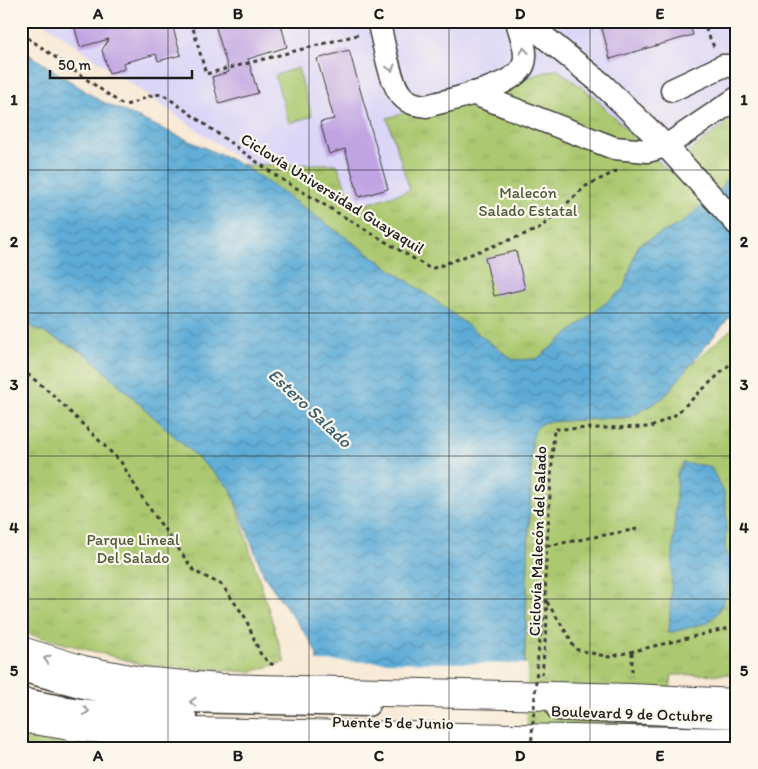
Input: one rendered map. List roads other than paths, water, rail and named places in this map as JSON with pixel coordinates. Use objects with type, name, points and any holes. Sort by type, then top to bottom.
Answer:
[{"type":"main road","points":[[21,651],[83,670],[140,681],[247,717]]},
{"type":"main road","name":"Puente 5 de Junio","points":[[247,717],[537,696]]},
{"type":"main road","name":"Boulevard 9 de Octubre","points":[[537,696],[737,703]]},
{"type":"main road","points":[[21,718],[77,727],[135,731],[247,717]]},
{"type":"main road","name":"Puente 5 de Junio","points":[[247,717],[540,738]]},
{"type":"main road","name":"Boulevard 9 de Octubre","points":[[540,738],[737,742]]},
{"type":"street","points":[[371,27],[395,85],[402,97],[414,105],[427,106],[503,83],[515,76],[524,65],[525,50],[517,21]]},
{"type":"street","points":[[526,21],[602,84],[666,146],[737,224]]},
{"type":"street","points":[[672,90],[723,66],[737,66]]},
{"type":"street","points":[[472,93],[614,148],[648,151],[666,146],[737,98]]},
{"type":"street","points":[[21,670],[87,688],[247,717]]},
{"type":"street","name":"Boulevard 9 de Octubre","points":[[537,696],[737,717]]},
{"type":"street","points":[[21,699],[83,711],[140,717],[247,717]]},
{"type":"street","points":[[165,736],[247,717]]},
{"type":"street","name":"Boulevard 9 de Octubre","points":[[540,738],[737,730]]},
{"type":"water","name":"Estero Salado","points":[[21,49],[99,100],[243,165],[433,299],[513,360],[537,359],[624,288],[638,245],[682,223],[721,189],[737,158],[737,308],[663,398],[631,417],[544,422],[536,428],[532,440],[524,670],[316,667],[317,655],[311,642],[264,576],[231,489],[86,354],[21,321]]},
{"type":"water","points":[[683,463],[710,466],[724,492],[727,519],[725,546],[732,568],[727,594],[718,613],[707,623],[669,633],[677,474]]},
{"type":"park label","name":"Malecón Salado Estatal","points":[[528,201]]},
{"type":"park label","name":"Parque Lineal Del Salado","points":[[133,548]]}]
